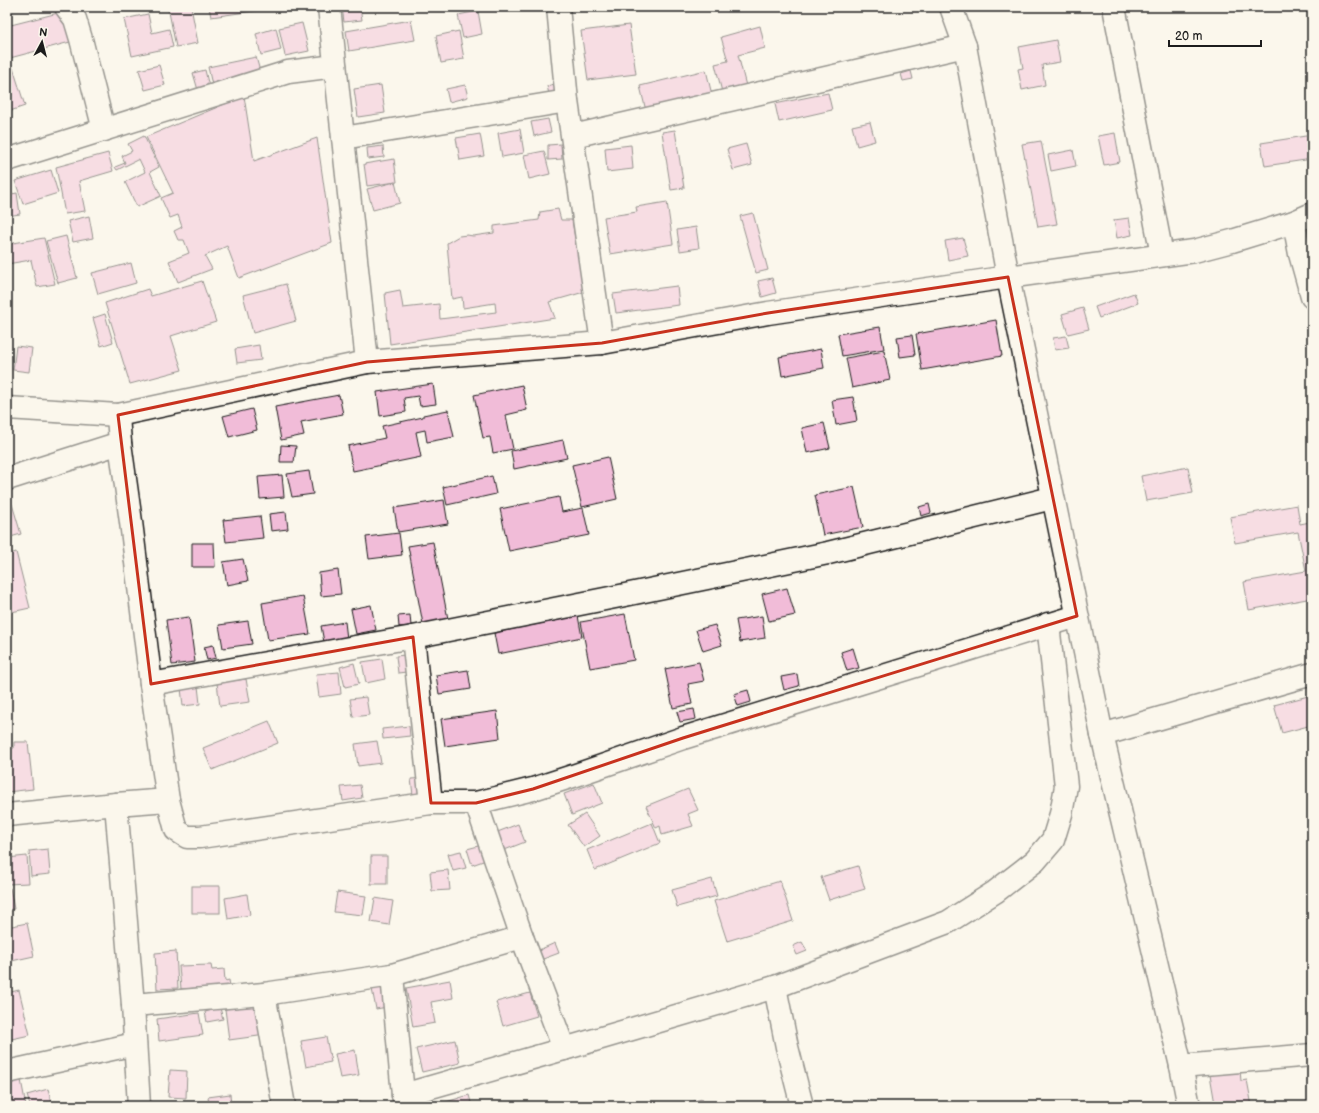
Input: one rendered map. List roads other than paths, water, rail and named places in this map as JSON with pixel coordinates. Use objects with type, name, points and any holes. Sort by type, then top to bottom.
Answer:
[{"type":"street","points":[[66,7],[75,19],[104,130]]},
{"type":"street","points":[[329,7],[367,362]]},
{"type":"street","points":[[558,7],[567,101],[602,343]]},
{"type":"street","points":[[951,7],[965,46],[1008,277],[1052,498],[1102,735],[1181,1066],[1189,1106]]},
{"type":"street","points":[[1114,7],[1162,255]]},
{"type":"street","points":[[572,136],[965,46]]},
{"type":"street","points":[[7,160],[288,72],[335,66]]},
{"type":"street","points":[[343,138],[567,101]]},
{"type":"street","points":[[7,408],[118,415],[367,362],[602,343],[768,313],[1194,251],[1232,241],[1303,218],[1300,254],[1312,298]]},
{"type":"street","points":[[118,415],[120,443],[151,684],[168,800],[176,830],[187,837],[200,837],[431,803],[476,803],[532,789],[683,738],[1077,616]]},
{"type":"street","points":[[7,479],[120,443]]},
{"type":"street","points":[[151,684],[347,648],[413,638],[620,596],[828,553],[1052,498]]},
{"type":"street","points":[[392,975],[405,1101],[564,1049],[775,987],[948,922],[995,892],[1035,861],[1053,840],[1061,814],[1066,786],[1048,624]]},
{"type":"street","points":[[413,638],[431,803]]},
{"type":"street","points":[[1102,735],[1312,674]]},
{"type":"street","points":[[7,815],[168,800]]},
{"type":"street","points":[[476,803],[522,937],[564,1049]]},
{"type":"street","points":[[116,804],[133,1005],[139,1106]]},
{"type":"street","points":[[133,1005],[264,994],[392,975],[522,937]]},
{"type":"street","points":[[775,987],[787,1047],[802,1106]]},
{"type":"street","points":[[264,994],[284,1106]]},
{"type":"street","points":[[7,1072],[135,1044]]},
{"type":"street","points":[[1181,1066],[1312,1055]]}]
